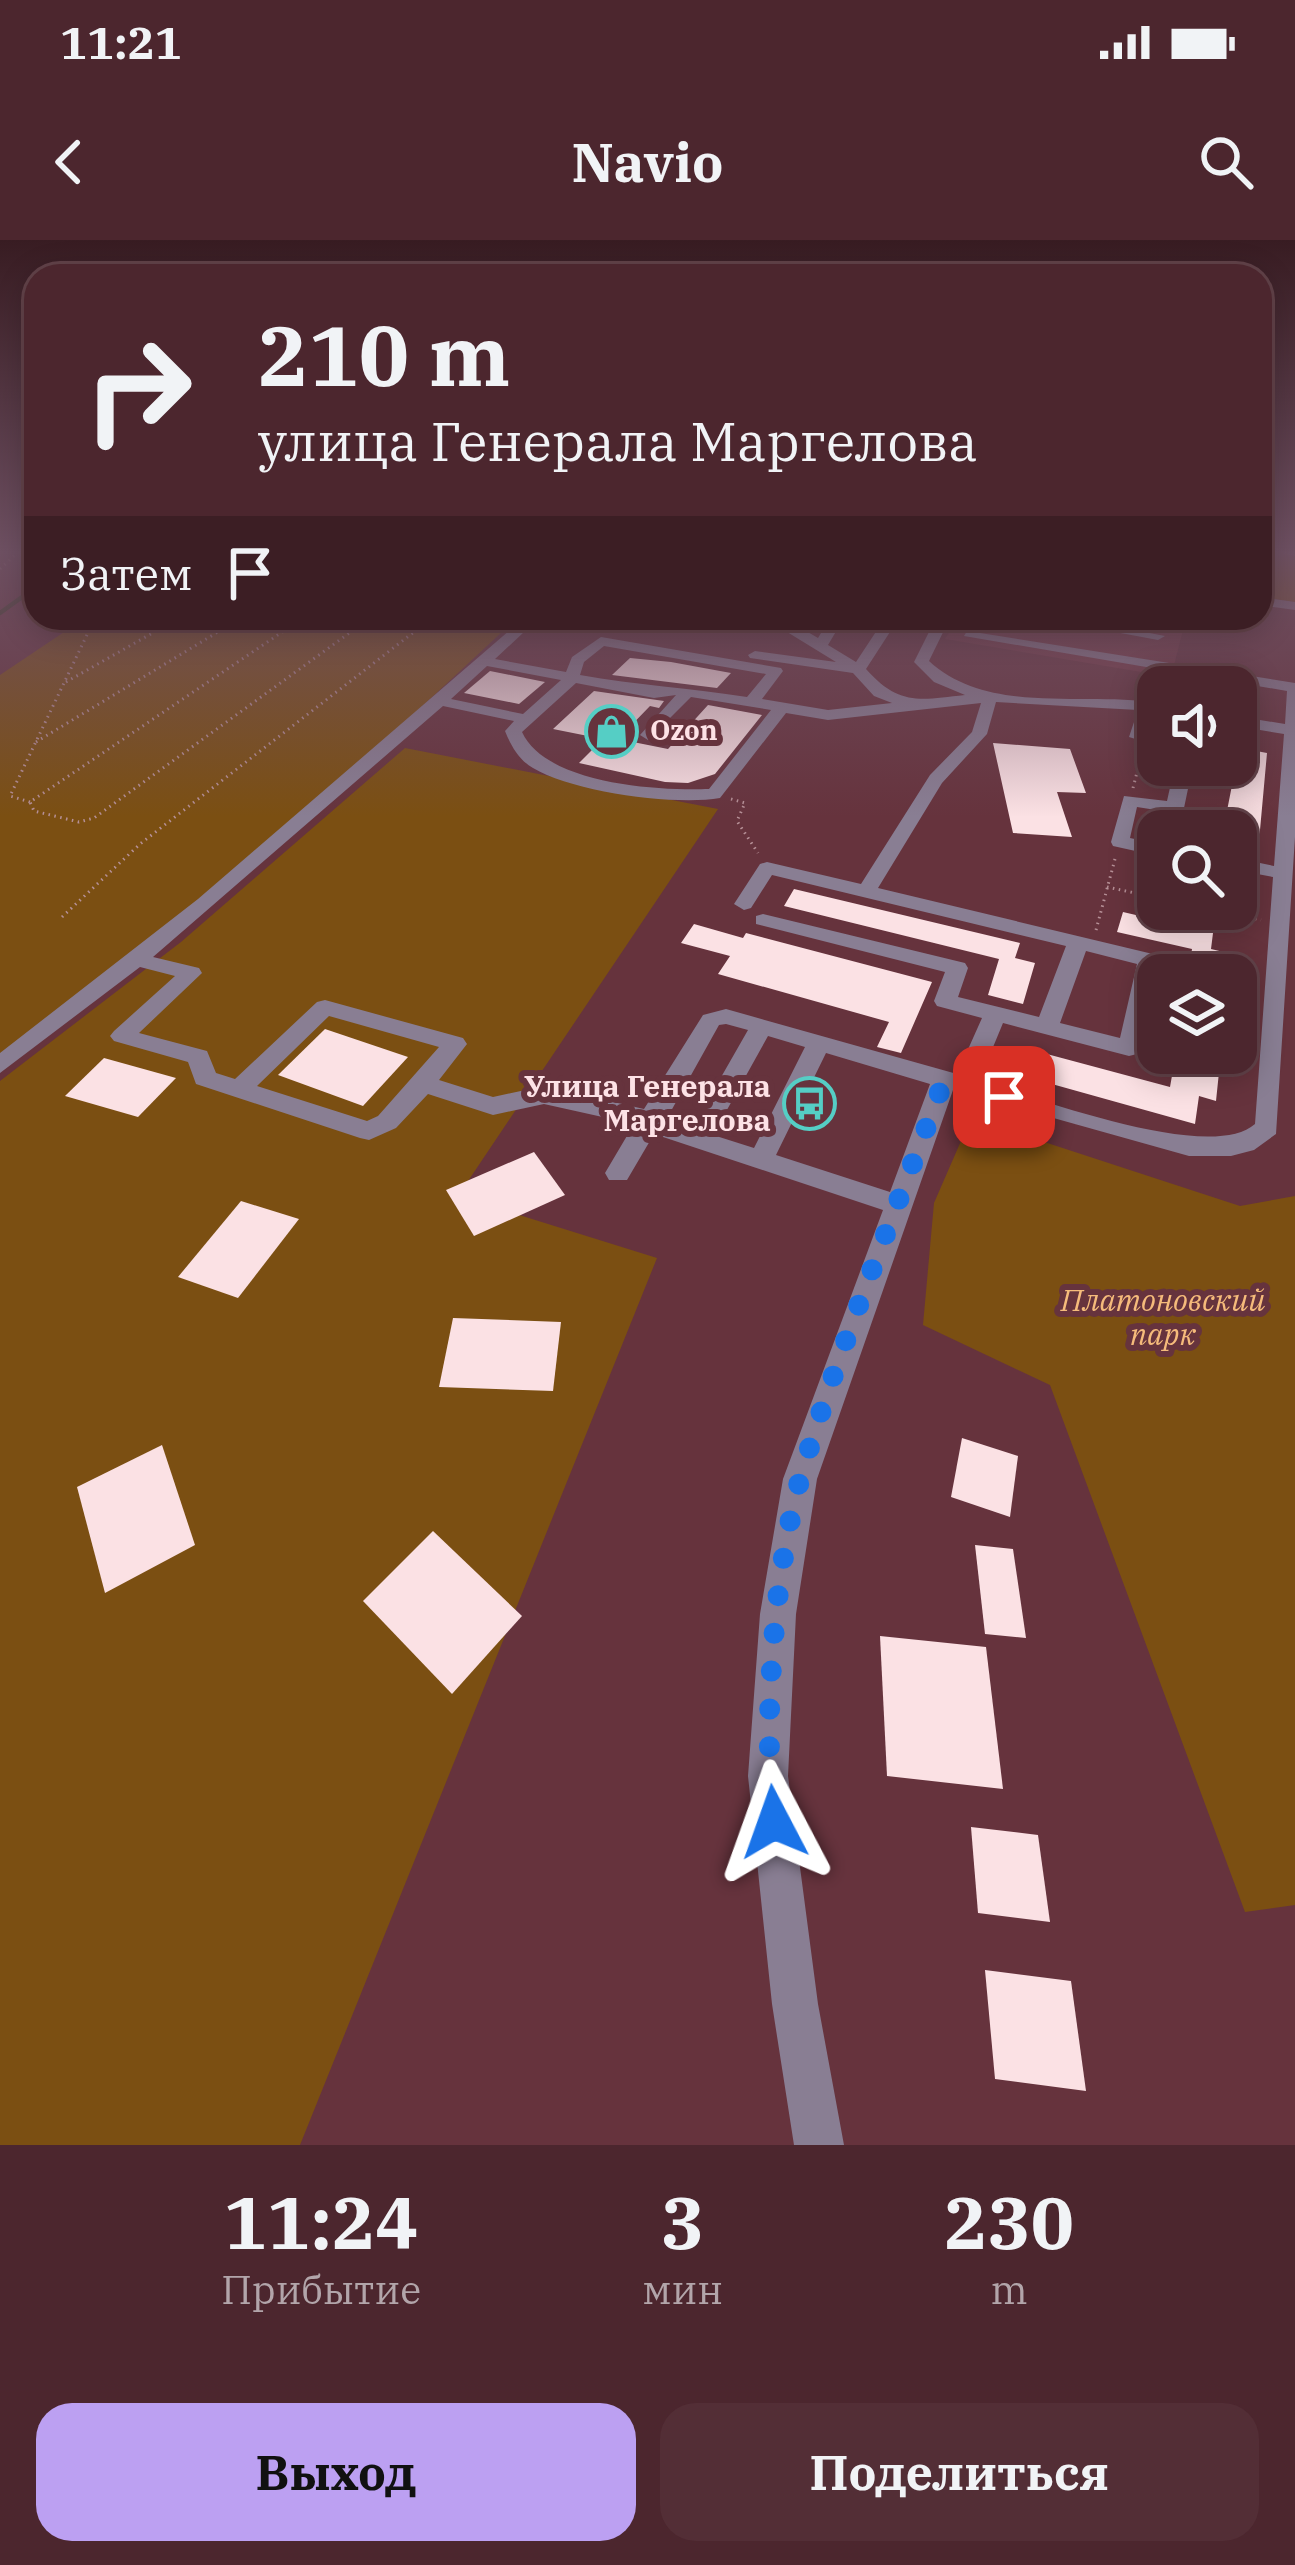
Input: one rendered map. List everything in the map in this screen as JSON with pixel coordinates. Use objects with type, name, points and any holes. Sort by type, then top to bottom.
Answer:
[{"type":"street","points":[[0,1065],[141,961],[291,836],[508,640]]},
{"type":"street","points":[[639,640],[858,669]]},
{"type":"street","points":[[810,640],[858,669],[879,693],[912,705]]},
{"type":"street","points":[[820,646],[824,640]]},
{"type":"street","points":[[858,669],[877,640]]},
{"type":"street","points":[[932,640],[920,662],[940,681],[989,697]]},
{"type":"street","points":[[618,1173],[710,1020],[726,1016],[1160,1142],[1233,1148],[1256,1140],[1267,1127],[1295,690],[1162,640]]},
{"type":"street","points":[[753,700],[776,671],[602,641],[577,659],[572,680],[513,731],[522,753],[547,770],[688,797],[714,794],[783,706]]},
{"type":"street","points":[[484,661],[654,693],[753,700],[828,715],[989,697],[1137,706]]},
{"type":"street","points":[[648,735],[687,692]]},
{"type":"street","points":[[866,890],[938,775],[968,752],[989,712],[989,697]]},
{"type":"street","points":[[440,701],[526,719]]},
{"type":"street","points":[[1257,724],[1290,730]]},
{"type":"street","points":[[1137,846],[1120,842],[1130,800],[1175,808],[1180,786]]},
{"type":"street","points":[[744,904],[767,868],[1149,960],[1130,1048],[945,1001],[957,968],[763,920]]},
{"type":"street","points":[[1257,868],[1280,873]]},
{"type":"street","points":[[1047,1027],[1085,945]]},
{"type":"street","points":[[141,961],[190,974],[122,1036],[199,1057],[205,1078],[369,1132],[387,1123],[455,1044],[325,1007],[239,1089]]},
{"type":"street","points":[[819,2145],[795,2004],[768,1776],[778,1614],[800,1479],[898,1205],[954,1083],[995,1014]]},
{"type":"street","points":[[698,1139],[761,1027]]},
{"type":"street","points":[[761,1159],[819,1043]]},
{"type":"street","points":[[423,1084],[493,1106],[544,1094],[650,1119],[898,1205]]},
{"type":"path","points":[[31,802],[10,796],[85,640]]},
{"type":"path","points":[[66,682],[140,640]]},
{"type":"path","points":[[36,742],[205,640]]},
{"type":"path","points":[[31,802],[271,640]]},
{"type":"path","points":[[31,802],[34,811],[80,822],[94,818],[340,640]]},
{"type":"path","points":[[62,917],[140,844],[404,640]]},
{"type":"path","points":[[1130,800],[1137,781]]},
{"type":"path","points":[[714,794],[746,803],[737,821],[767,868]]},
{"type":"path","points":[[1085,945],[1120,842]]},
{"type":"path","points":[[1107,887],[1137,893]]},
{"type":"path","points":[[1257,920],[1278,924]]},
{"type":"shaded area","points":[[950,640],[1180,640],[1174,666],[1137,666],[1137,671]]},
{"type":"green space","points":[[52,640],[493,640],[285,834],[0,1056],[0,675]]},
{"type":"green space","points":[[405,748],[718,809],[458,1196],[657,1258],[300,2145],[0,2145],[0,1081],[181,942]]},
{"type":"green space","name":"Платоновский парк","points":[[971,1118],[1240,1206],[1295,1196],[1295,1905],[1245,1912],[1050,1385],[923,1325],[934,1203]]},
{"type":"building","points":[[630,658],[731,673],[717,688],[612,675]]},
{"type":"building","points":[[490,671],[545,682],[519,704],[464,693]]},
{"type":"building","points":[[594,691],[664,701],[659,708],[650,706],[618,739],[668,749],[708,705],[762,715],[715,774],[688,783],[665,782],[579,763],[603,739],[553,729]]},
{"type":"building","points":[[993,743],[1070,749],[1086,793],[1057,792],[1072,837],[1013,833]]},
{"type":"building","points":[[1257,751],[1267,753],[1259,841],[1257,810],[1227,810],[1232,786],[1257,786]]},
{"type":"building","points":[[794,889],[1020,943],[1015,958],[1035,963],[1023,1004],[988,995],[999,959],[784,906]]},
{"type":"building","points":[[1123,912],[1137,915],[1137,930],[1213,933],[1211,949],[1232,954],[1191,954],[1192,949],[1117,932]]},
{"type":"building","points":[[694,924],[932,982],[901,1053],[877,1047],[889,1022],[718,974],[730,956],[681,943]]},
{"type":"building","points":[[325,1029],[408,1057],[363,1106],[278,1075]]},
{"type":"building","points":[[1017,1046],[1170,1087],[1172,1074],[1219,1074],[1216,1101],[1199,1096],[1195,1124],[1009,1072]]},
{"type":"building","points":[[104,1058],[176,1078],[138,1117],[65,1096]]},
{"type":"building","points":[[534,1152],[565,1195],[474,1236],[446,1190]]},
{"type":"building","points":[[241,1201],[299,1219],[238,1298],[178,1277]]},
{"type":"building","points":[[453,1318],[561,1322],[553,1391],[439,1387]]},
{"type":"building","points":[[962,1438],[1018,1456],[1010,1517],[951,1497]]},
{"type":"building","points":[[162,1445],[195,1545],[105,1593],[77,1487]]},
{"type":"building","points":[[433,1531],[522,1616],[452,1694],[363,1601]]},
{"type":"building","points":[[975,1545],[1013,1549],[1026,1638],[985,1634]]},
{"type":"building","points":[[880,1636],[986,1647],[1003,1789],[887,1776]]},
{"type":"building","points":[[971,1827],[1038,1835],[1050,1922],[978,1913]]},
{"type":"building","points":[[985,1970],[1071,1981],[1086,2091],[995,2079]]},
{"type":"place","name":"Ozon","points":[[611,731]]},
{"type":"place","name":"Улица Генерала Маргелова","points":[[810,1104]]},
{"type":"route","points":[[774,1822],[768,1776],[778,1614],[800,1479],[944,1080],[1004,1097]]}]
